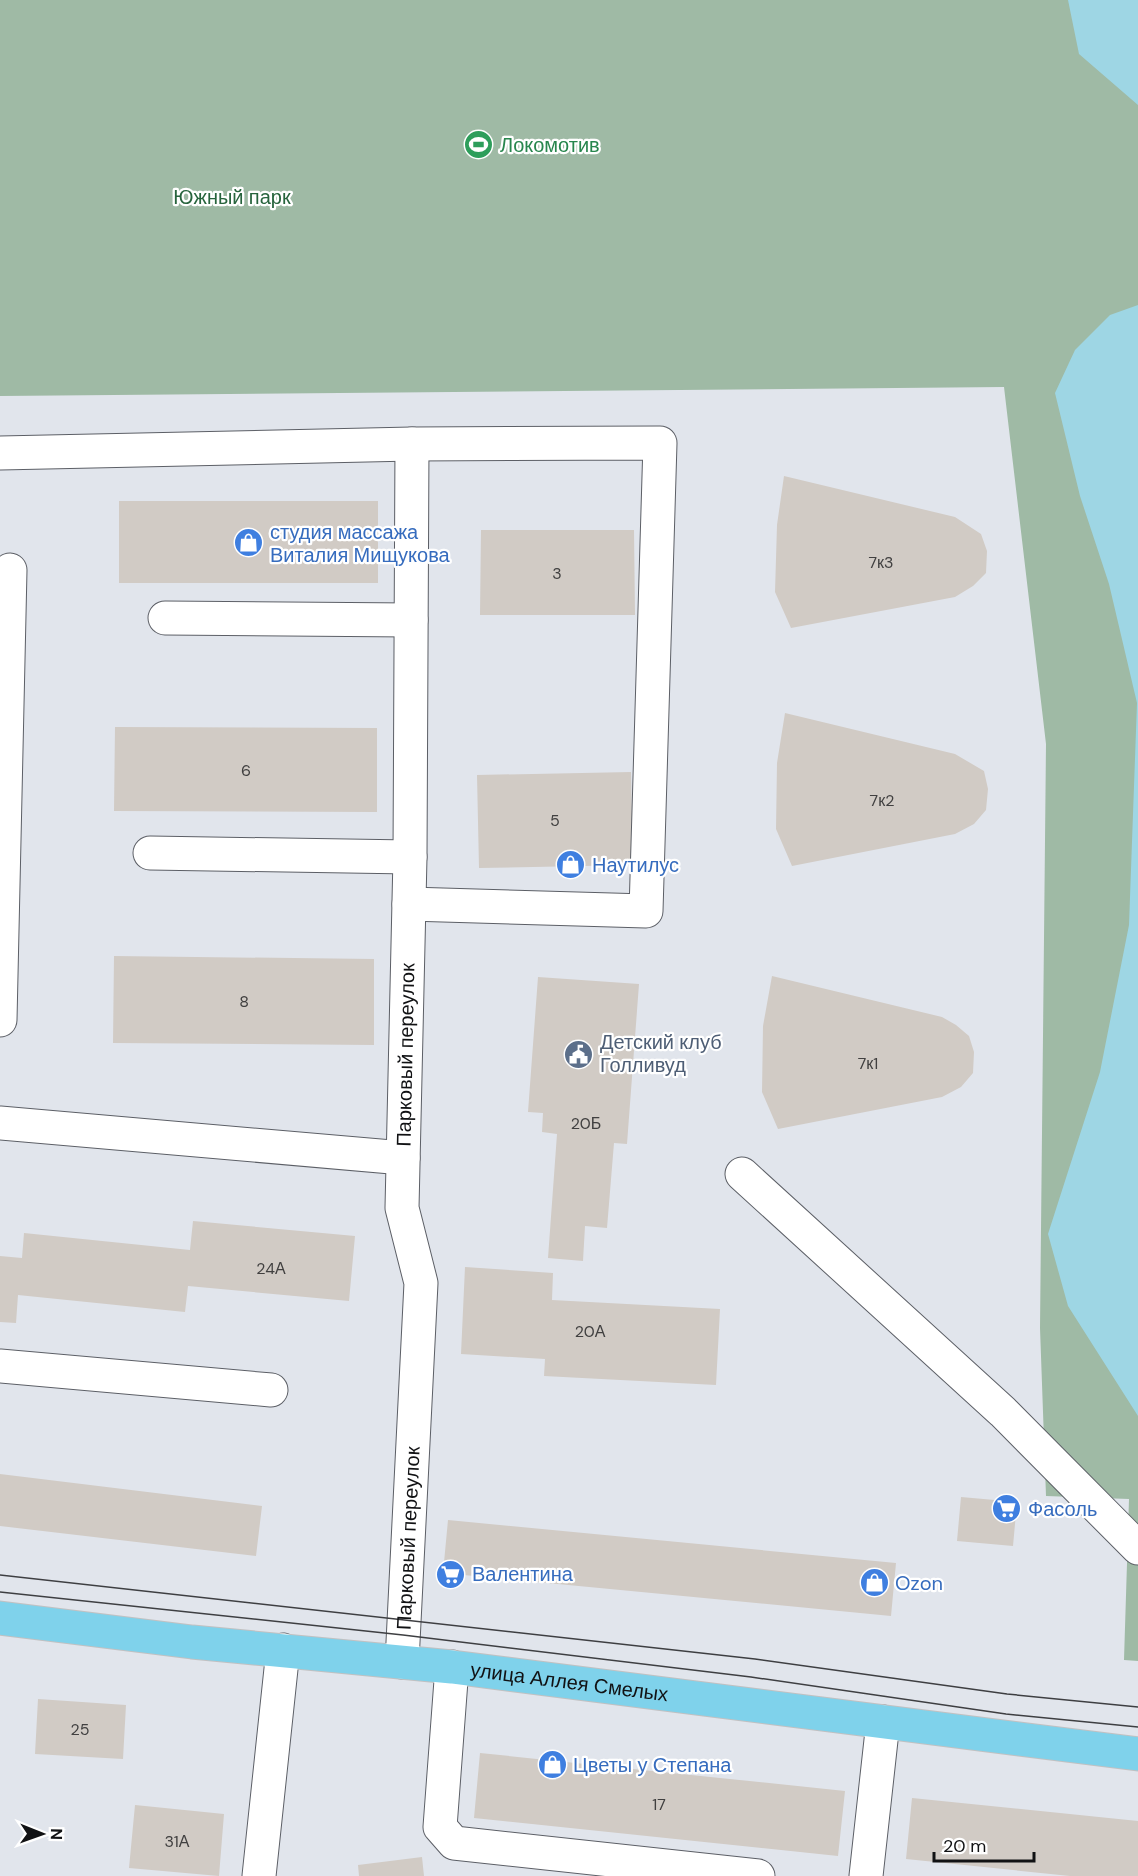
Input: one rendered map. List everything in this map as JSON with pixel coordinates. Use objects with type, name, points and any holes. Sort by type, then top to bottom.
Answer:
[{"type":"main road","name":"улица Аллея Смелых","points":[[0,1618],[192,1642],[452,1667],[1138,1754]]},
{"type":"street","points":[[0,453],[412,444],[660,443],[646,911],[409,904]]},
{"type":"street","name":"Парковый переулок","points":[[402,1662],[421,1283],[402,1208],[410,857],[412,444]]},
{"type":"street","points":[[0,1020],[10,570]]},
{"type":"street","points":[[165,618],[411,620]]},
{"type":"street","points":[[150,853],[410,857]]},
{"type":"street","points":[[0,1123],[403,1158]]},
{"type":"street","points":[[742,1174],[1003,1412],[1138,1548]]},
{"type":"street","points":[[0,1366],[271,1390]]},
{"type":"street","points":[[259,1876],[283,1650]]},
{"type":"street","points":[[452,1667],[440,1827],[454,1844],[758,1876]]},
{"type":"street","points":[[866,1876],[883,1722]]},
{"type":"green space","name":"Южный парк","points":[[0,0],[1138,0],[1138,1661],[1124,1660],[1129,1499],[1046,1496],[1040,1328],[1046,744],[1004,387],[0,396]]},
{"type":"water","points":[[1068,0],[1138,0],[1138,105],[1079,54]]},
{"type":"water","points":[[1138,305],[1138,1416],[1068,1306],[1048,1234],[1100,1072],[1129,925],[1137,703],[1109,584],[1080,496],[1055,393],[1075,350],[1110,315]]},
{"type":"building","points":[[784,476],[955,517],[981,534],[987,551],[986,573],[973,586],[955,597],[791,628],[775,592],[777,525]]},
{"type":"building","points":[[119,501],[378,501],[378,583],[119,583]]},
{"type":"building","points":[[481,530],[634,530],[635,615],[480,615]]},
{"type":"building","points":[[785,713],[955,754],[984,771],[988,789],[986,810],[974,824],[955,834],[792,866],[776,829],[777,763]]},
{"type":"building","points":[[115,727],[377,728],[377,812],[114,811]]},
{"type":"building","points":[[631,772],[633,865],[479,868],[477,775]]},
{"type":"building","points":[[114,956],[374,959],[374,1045],[113,1043]]},
{"type":"building","points":[[772,976],[942,1017],[969,1036],[974,1052],[973,1073],[961,1087],[942,1097],[778,1129],[762,1092],[763,1026]]},
{"type":"building","points":[[538,977],[639,984],[627,1144],[614,1143],[607,1228],[585,1226],[583,1261],[548,1258],[557,1134],[542,1132],[543,1113],[528,1112]]},
{"type":"building","points":[[193,1221],[355,1236],[349,1301],[188,1286],[185,1312],[18,1295],[16,1323],[0,1322],[0,1256],[22,1258],[24,1233],[190,1250]]},
{"type":"building","points":[[465,1267],[553,1273],[552,1300],[720,1309],[716,1385],[544,1376],[545,1359],[461,1354]]},
{"type":"building","points":[[0,1474],[262,1506],[256,1556],[0,1526]]},
{"type":"building","points":[[961,1497],[1017,1502],[1013,1546],[957,1541]]},
{"type":"building","points":[[448,1520],[896,1563],[891,1616],[443,1573]]},
{"type":"building","points":[[38,1699],[126,1705],[123,1759],[35,1754]]},
{"type":"building","points":[[480,1753],[845,1791],[838,1856],[474,1818]]},
{"type":"building","points":[[912,1798],[1138,1821],[1138,1876],[1070,1876],[906,1859]]},
{"type":"building","points":[[135,1805],[224,1814],[219,1876],[129,1868]]},
{"type":"building","points":[[422,1857],[424,1876],[359,1876],[358,1865]]},
{"type":"tram line","points":[[0,1575],[755,1659],[1007,1694],[1138,1707]]},
{"type":"tram line","points":[[0,1592],[403,1635],[751,1677],[1006,1714],[1138,1727]]},
{"type":"place","name":"Локомотив","points":[[479,145]]},
{"type":"place","name":"студия массажа Виталия Мищукова","points":[[249,543]]},
{"type":"place","name":"Наутилус","points":[[571,865]]},
{"type":"place","name":"Детский клуб Голливуд","points":[[579,1054]]},
{"type":"place","name":"Фасоль","points":[[1007,1509]]},
{"type":"place","name":"Валентина","points":[[451,1574]]},
{"type":"place","name":"Ozon","points":[[874,1583]]},
{"type":"place","name":"Цветы у Степана","points":[[552,1765]]}]
